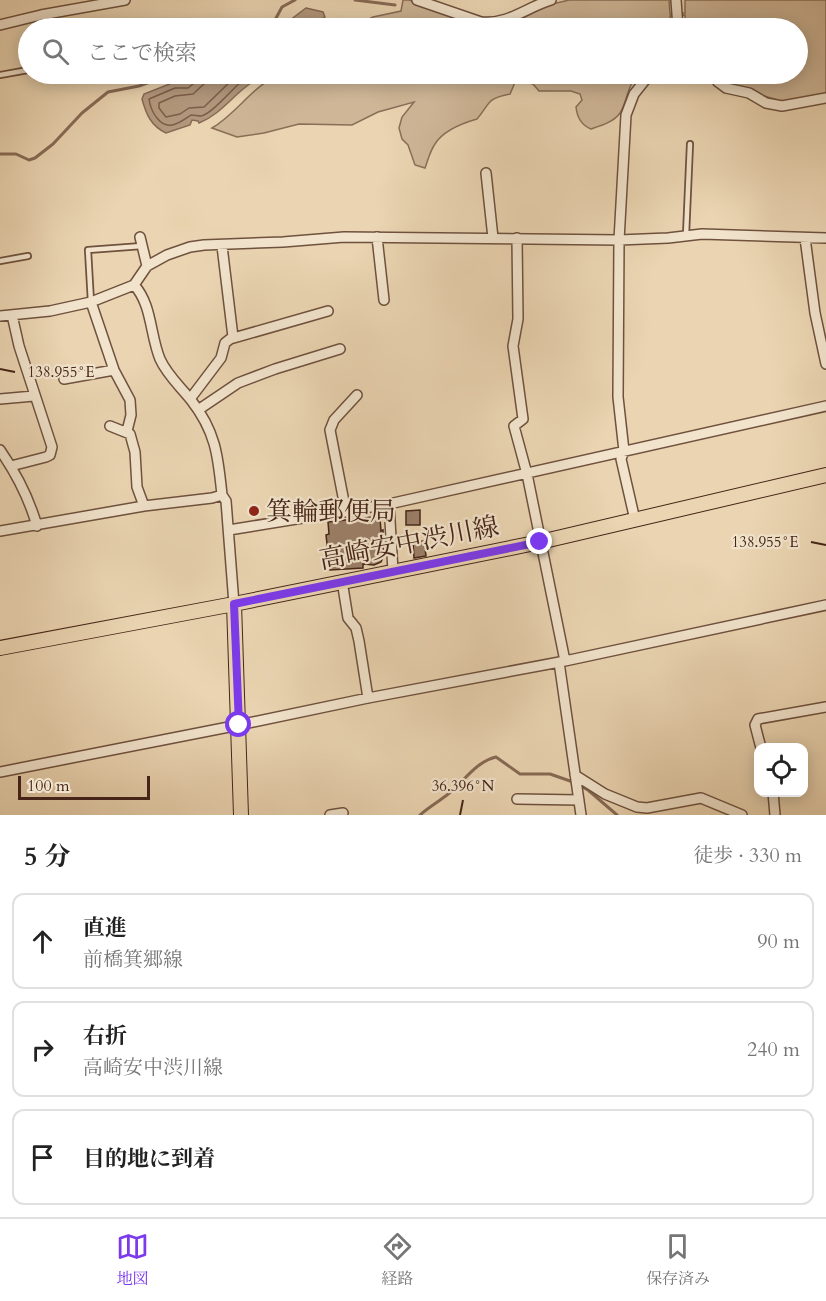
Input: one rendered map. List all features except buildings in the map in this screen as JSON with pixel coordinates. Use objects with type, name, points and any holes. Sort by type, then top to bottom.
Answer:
[{"type":"main road","name":"高崎安中渋川線","points":[[0,648],[234,604],[540,542],[826,476]]},
{"type":"main road","points":[[234,604],[241,815]]},
{"type":"street","points":[[29,18],[125,0]]},
{"type":"street","points":[[417,0],[462,18]]},
{"type":"street","points":[[508,18],[551,0]]},
{"type":"street","points":[[676,0],[677,18]]},
{"type":"street","points":[[0,25],[18,21]]},
{"type":"street","points":[[635,520],[621,459],[624,451],[618,397],[619,240],[626,114],[634,94],[642,84]]},
{"type":"street","points":[[721,84],[726,88],[749,93],[766,103],[782,106],[826,98]]},
{"type":"street","points":[[486,173],[493,238]]},
{"type":"street","points":[[0,316],[91,302],[134,285],[147,266],[179,250],[204,245],[222,246],[344,237],[619,240],[686,235],[826,238]]},
{"type":"street","points":[[377,237],[384,300]]},
{"type":"street","points":[[516,238],[518,319],[513,346],[523,419],[514,426],[527,474],[562,662],[580,815]]},
{"type":"street","points":[[805,238],[815,313],[826,364]]},
{"type":"street","points":[[141,241],[147,266]]},
{"type":"street","points":[[222,246],[233,337]]},
{"type":"street","points":[[134,285],[142,294],[153,339],[161,360],[171,378],[190,399],[211,431],[217,452],[222,495],[226,501],[234,604]]},
{"type":"street","points":[[91,302],[114,370],[132,408],[127,431]]},
{"type":"street","points":[[190,399],[220,358],[225,343],[233,337],[328,311]]},
{"type":"street","points":[[7,464],[46,457],[52,447],[34,396],[12,315]]},
{"type":"street","points":[[198,410],[238,383],[340,348]]},
{"type":"street","points":[[64,379],[114,370]]},
{"type":"street","points":[[346,512],[330,430],[334,420],[357,395]]},
{"type":"street","points":[[0,399],[34,396]]},
{"type":"street","points":[[229,530],[389,504],[826,406]]},
{"type":"street","points":[[110,426],[127,431],[134,443],[135,478],[144,506]]},
{"type":"street","points":[[0,450],[33,511],[37,526]]},
{"type":"street","points":[[0,531],[222,495]]},
{"type":"street","points":[[389,504],[393,571]]},
{"type":"street","points":[[342,581],[348,618],[356,628],[359,641],[368,698]]},
{"type":"street","points":[[0,772],[368,698],[562,662],[826,605]]},
{"type":"street","points":[[760,743],[755,725],[758,719],[826,707]]},
{"type":"street","points":[[517,799],[577,786],[637,807],[647,808],[701,798],[742,815]]},
{"type":"street","points":[[773,797],[775,815]]},
{"type":"street","points":[[330,815],[343,813]]},
{"type":"lane","points":[[0,75],[18,72]]},
{"type":"lane","points":[[686,235],[690,144]]},
{"type":"lane","points":[[91,302],[88,250],[141,241]]},
{"type":"lane","points":[[0,261],[28,256]]},
{"type":"shaded area","points":[[403,0],[409,0],[460,18],[371,18],[401,11]]},
{"type":"shaded area","points":[[569,0],[669,0],[670,14],[685,13],[685,0],[826,0],[826,95],[781,101],[724,84],[808,84],[808,18],[670,16],[670,18],[495,18]]},
{"type":"shaded area","points":[[514,84],[510,94],[489,102],[477,119],[443,135],[432,150],[425,168],[415,165],[399,128],[402,117],[414,102],[378,112],[352,125],[299,124],[237,137],[212,128],[230,115],[262,85]]},
{"type":"shaded area","points":[[533,84],[632,84],[620,113],[607,123],[591,129],[582,123],[577,114],[576,107],[582,100],[580,94],[571,91],[539,91]]},
{"type":"water","points":[[306,8],[323,12],[325,17],[323,18],[293,18]]},
{"type":"water","points":[[169,84],[250,84],[207,119],[199,123],[192,120],[190,125],[166,133],[147,115],[142,99],[144,94]]},
{"type":"waterway","points":[[276,18],[282,7],[295,0]]},
{"type":"waterway","points":[[355,0],[395,5]]},
{"type":"waterway","points":[[0,154],[16,154],[29,160],[35,158],[53,144],[82,113],[108,92],[144,84]]},
{"type":"waterway","points":[[420,815],[453,790],[482,763],[496,757],[520,774],[550,774],[573,782],[588,790],[617,815]]},
{"type":"place","name":"箕輪郵便局","points":[[254,511]]},
{"type":"route","points":[[239,725],[234,604],[540,542]]}]
